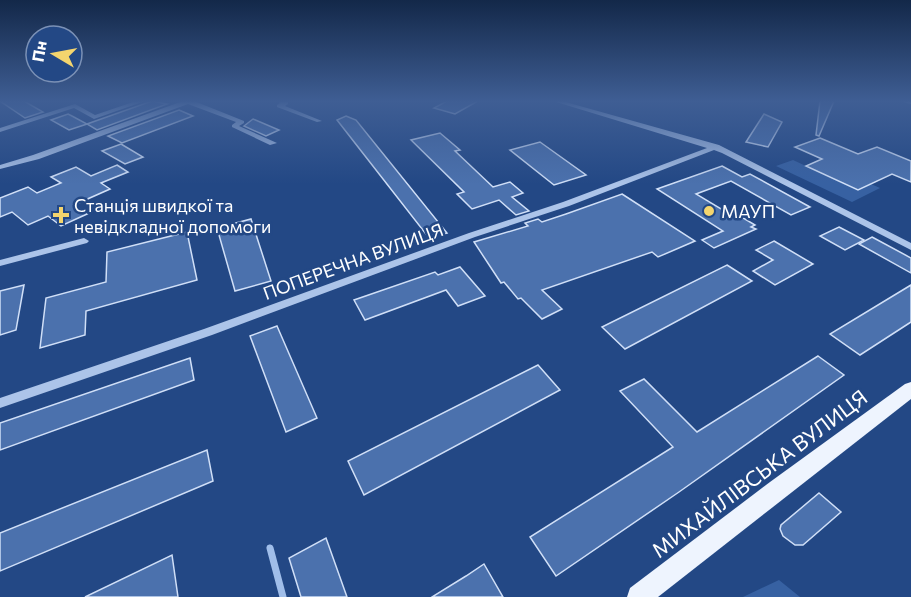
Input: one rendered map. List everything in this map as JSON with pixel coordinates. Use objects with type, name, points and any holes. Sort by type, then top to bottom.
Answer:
[{"type":"main road","name":"МИХАЙЛІВСЬКА ВУЛИЦЯ","points":[[639,597],[777,489],[911,389]]},
{"type":"street","points":[[0,167],[36,157],[113,129]]},
{"type":"street","points":[[241,129],[273,143]]},
{"type":"street","points":[[653,129],[716,147],[911,247]]},
{"type":"street","name":"ПОПЕРЕЧНА ВУЛИЦЯ","points":[[0,403],[208,332],[472,234],[566,204],[716,147]]},
{"type":"street","points":[[0,263],[84,241]]},
{"type":"shaded area","points":[[793,160],[858,190],[871,184],[880,188],[852,202],[776,166]]},
{"type":"shaded area","points":[[779,580],[800,597],[743,597]]},
{"type":"building","points":[[127,129],[159,129],[122,143],[108,136]]},
{"type":"building","points":[[250,129],[279,130],[266,136]]},
{"type":"building","points":[[344,129],[363,129],[447,233],[429,238]]},
{"type":"building","points":[[754,129],[778,129],[768,147],[746,142]]},
{"type":"building","points":[[817,129],[822,129],[819,136],[816,135]]},
{"type":"building","points":[[440,133],[460,150],[455,151],[493,187],[510,182],[523,193],[512,197],[529,211],[516,215],[499,200],[472,209],[457,194],[464,192],[411,140]]},
{"type":"building","points":[[820,138],[858,154],[877,147],[911,161],[911,182],[892,174],[858,190],[806,166],[822,159],[795,147]]},
{"type":"building","points":[[540,142],[586,175],[554,185],[510,150]]},
{"type":"building","points":[[121,144],[143,157],[125,164],[102,151]]},
{"type":"building","points":[[117,165],[128,172],[101,183],[110,189],[74,205],[87,214],[61,226],[48,216],[28,225],[12,212],[0,217],[0,198],[28,187],[37,193],[61,183],[51,177],[76,167],[91,176]]},
{"type":"building","points":[[722,166],[742,177],[750,174],[810,207],[791,215],[731,181],[696,194],[736,218],[740,216],[755,225],[751,227],[756,229],[714,248],[702,240],[723,231],[657,189]]},
{"type":"building","points":[[622,194],[695,241],[658,257],[652,252],[542,290],[562,309],[542,319],[521,298],[518,299],[504,282],[501,283],[474,242],[528,226],[525,223],[538,219],[542,222]]},
{"type":"building","points":[[251,219],[271,281],[235,291],[217,228]]},
{"type":"building","points":[[839,227],[864,240],[845,250],[820,236]]},
{"type":"building","points":[[187,232],[197,280],[86,311],[85,335],[40,348],[46,298],[106,282],[107,252]]},
{"type":"building","points":[[872,237],[911,258],[911,273],[859,244]]},
{"type":"building","points":[[774,241],[813,264],[775,285],[753,271],[773,260],[756,250]]},
{"type":"building","points":[[727,265],[752,281],[625,349],[602,327]]},
{"type":"building","points":[[460,267],[485,296],[458,306],[446,290],[365,320],[354,300],[435,272],[438,275]]},
{"type":"building","points":[[24,285],[16,330],[0,335],[0,291]]},
{"type":"building","points":[[911,285],[911,322],[860,355],[830,334]]},
{"type":"building","points":[[277,326],[317,418],[286,432],[250,336]]},
{"type":"building","points":[[818,356],[844,375],[556,576],[530,537],[673,447],[620,391],[644,379],[697,432]]},
{"type":"building","points":[[190,358],[194,380],[0,450],[0,423]]},
{"type":"building","points":[[538,365],[560,390],[364,495],[348,461]]},
{"type":"building","points":[[207,450],[213,481],[0,571],[0,533]]},
{"type":"building","points":[[819,493],[841,512],[803,545],[795,545],[783,536],[781,525]]},
{"type":"building","points":[[326,538],[347,597],[301,597],[289,558]]},
{"type":"building","points":[[172,555],[178,597],[85,597]]},
{"type":"building","points":[[484,564],[503,597],[432,597],[466,576]]},
{"type":"waterway","points":[[270,548],[283,597]]},
{"type":"place","name":"МАУП","points":[[709,211]]},
{"type":"place","name":"Станція швидкої та невідкладної допомоги","points":[[61,215]]}]
